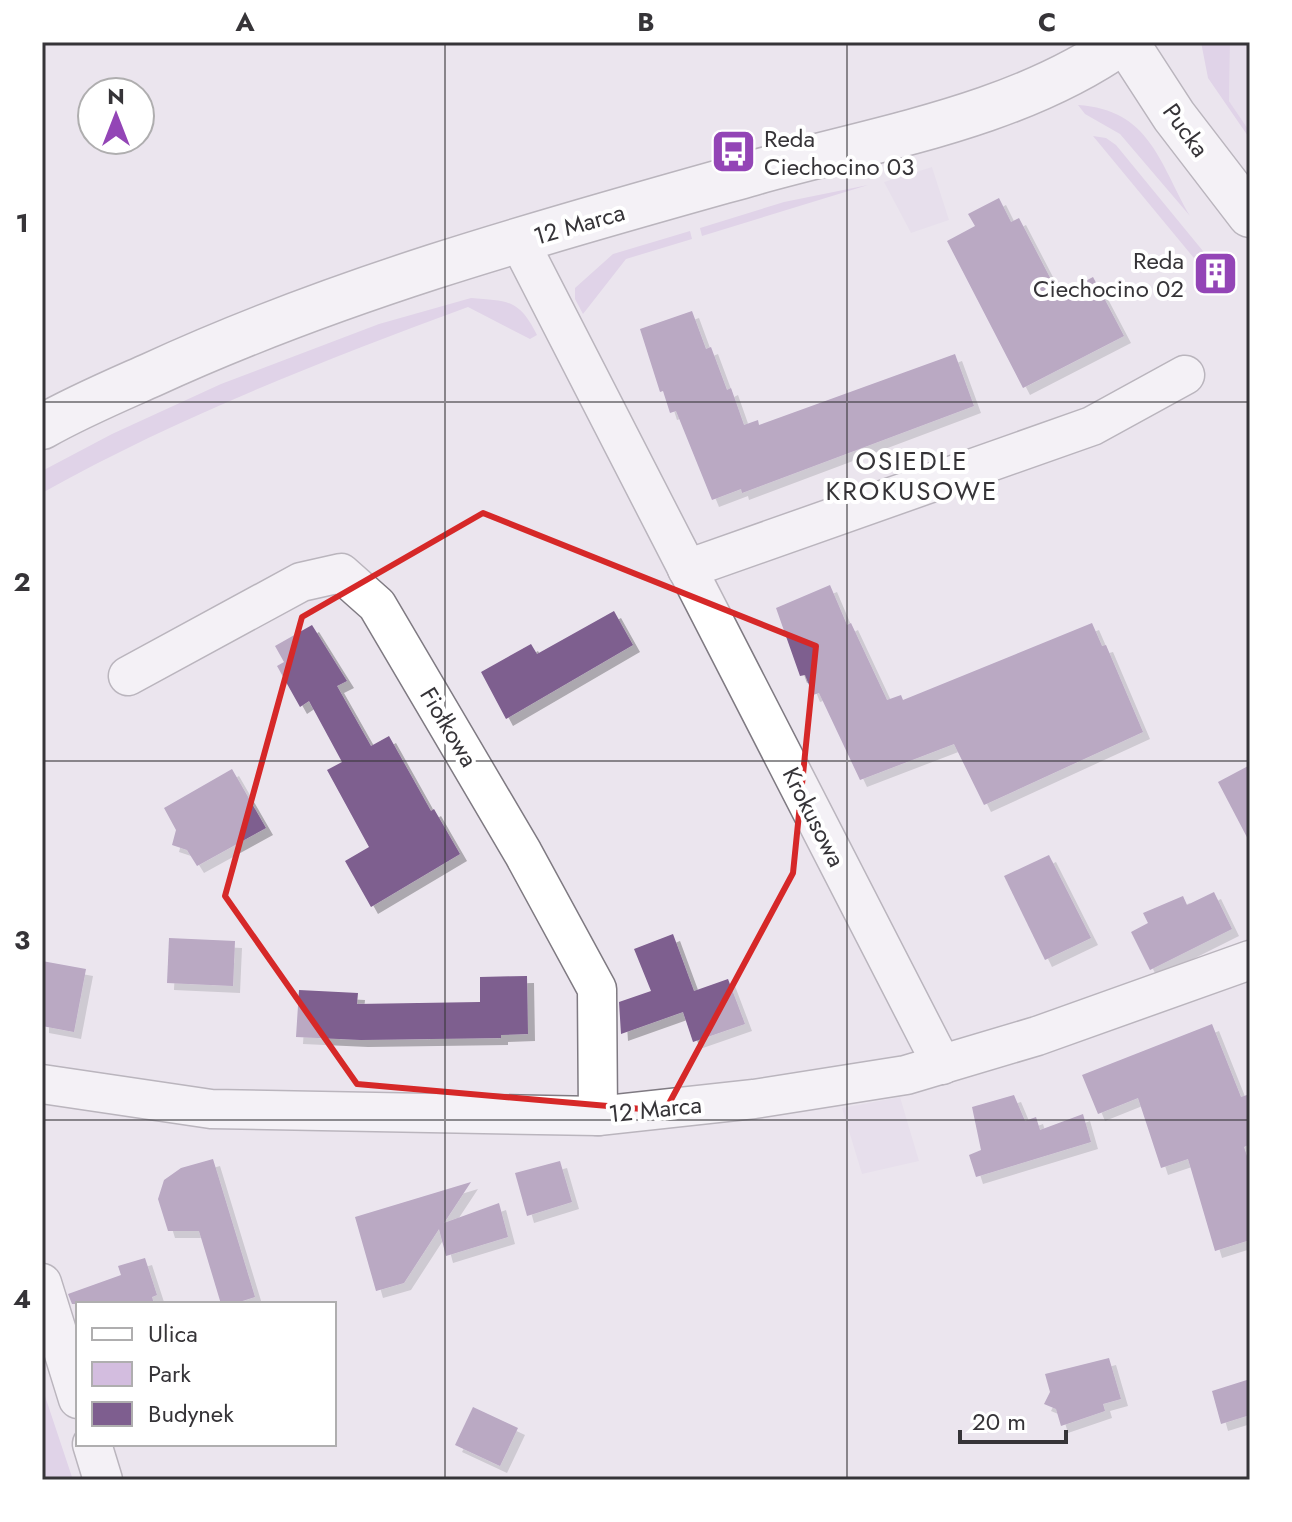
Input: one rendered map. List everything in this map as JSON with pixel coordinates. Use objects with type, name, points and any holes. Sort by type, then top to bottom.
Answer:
[{"type":"street","name":"Pucka","points":[[1124,42],[1174,116],[1250,215]]},
{"type":"street","name":"12 Marca","points":[[42,427],[207,349],[336,298],[783,164],[964,117],[1056,79],[1100,58],[1124,42]]},
{"type":"street","name":"Krokusowa","points":[[519,241],[942,1065]]},
{"type":"street","points":[[687,569],[1092,426],[1185,375]]},
{"type":"street","name":"Fiołkowa","points":[[128,676],[301,582],[341,573],[377,605],[508,828],[597,989],[598,1116]]},
{"type":"street","name":"12 Marca","points":[[42,1084],[211,1109],[598,1116],[754,1099],[906,1075],[1138,1002],[1250,960]]},
{"type":"street","points":[[42,1283],[76,1393]]},
{"type":"street","points":[[93,1446],[103,1480]]},
{"type":"highlighted area","points":[[483,513],[816,646],[793,873],[665,1111],[357,1084],[225,896],[302,617]]},
{"type":"shaded area","points":[[1230,42],[1250,42],[1250,132],[1229,101]]},
{"type":"shaded area","points":[[932,167],[949,220],[911,233],[884,182]]},
{"type":"shaded area","points":[[900,1097],[919,1161],[862,1174],[842,1108]]},
{"type":"green space","points":[[1201,42],[1230,42],[1229,101],[1250,132],[1250,139],[1208,78]]},
{"type":"green space","points":[[1078,105],[1102,109],[1122,117],[1137,128],[1160,158],[1190,216],[1120,134],[1085,114]]},
{"type":"green space","points":[[1093,136],[1106,138],[1116,145],[1212,262],[1203,269]]},
{"type":"green space","points":[[868,185],[702,236],[700,228],[784,202]]},
{"type":"green space","points":[[690,231],[692,239],[626,259],[583,314],[575,299],[575,288],[613,254]]},
{"type":"green space","points":[[471,298],[511,304],[524,314],[537,335],[530,339],[468,307],[359,348],[198,415],[42,493],[42,471],[112,434],[221,384],[379,324]]},
{"type":"green space","points":[[42,1387],[73,1480],[42,1480]]},
{"type":"building","points":[[999,198],[1011,222],[1019,218],[1059,295],[1093,277],[1124,336],[1023,388],[947,241],[975,226],[968,214]]},
{"type":"building","points":[[692,311],[706,349],[711,347],[727,390],[731,388],[744,425],[758,420],[759,425],[955,354],[974,406],[742,493],[741,489],[712,500],[676,411],[670,413],[663,391],[660,392],[640,329]]},
{"type":"building","points":[[830,585],[847,625],[851,623],[887,700],[901,695],[903,700],[1092,623],[1102,646],[1106,645],[1143,732],[984,805],[954,744],[860,780],[819,693],[813,695],[805,675],[800,676],[776,608]]},
{"type":"building","points":[[614,611],[633,645],[506,719],[481,672],[531,644],[537,654]]},
{"type":"building","points":[[312,625],[347,681],[337,686],[371,746],[389,736],[431,811],[434,809],[460,854],[371,907],[345,861],[369,847],[327,770],[342,762],[309,701],[300,707],[277,666],[284,662],[275,646]]},
{"type":"building","points":[[1250,765],[1250,843],[1218,782]]},
{"type":"building","points":[[232,769],[266,828],[197,866],[187,850],[172,845],[176,830],[164,808]]},
{"type":"building","points":[[1049,855],[1091,938],[1045,960],[1004,876]]},
{"type":"building","points":[[1214,892],[1232,929],[1150,970],[1131,932],[1148,923],[1143,913],[1183,896],[1187,905]]},
{"type":"building","points":[[673,934],[694,991],[728,979],[745,1024],[693,1042],[683,1012],[621,1034],[619,1002],[651,991],[634,949]]},
{"type":"building","points":[[169,938],[235,941],[233,986],[167,983]]},
{"type":"building","points":[[42,961],[86,969],[74,1032],[42,1026]]},
{"type":"building","points":[[527,976],[528,1034],[501,1035],[501,1038],[361,1040],[296,1037],[299,990],[358,993],[357,1004],[480,1002],[480,977]]},
{"type":"building","points":[[1212,1024],[1241,1097],[1250,1094],[1250,1144],[1244,1147],[1250,1165],[1250,1240],[1215,1251],[1188,1159],[1161,1168],[1138,1098],[1098,1114],[1082,1075]]},
{"type":"building","points":[[1014,1095],[1025,1121],[1036,1117],[1040,1130],[1083,1114],[1091,1142],[976,1177],[969,1155],[981,1150],[972,1107]]},
{"type":"building","points":[[213,1159],[255,1297],[239,1302],[220,1302],[199,1231],[168,1231],[158,1199],[164,1180],[181,1168]]},
{"type":"building","points":[[560,1161],[572,1202],[527,1216],[515,1173]]},
{"type":"building","points":[[471,1182],[444,1223],[499,1203],[508,1237],[446,1256],[439,1229],[404,1283],[376,1291],[355,1217]]},
{"type":"building","points":[[145,1258],[157,1295],[152,1297],[153,1302],[72,1304],[68,1294],[121,1275],[118,1266]]},
{"type":"building","points":[[1109,1358],[1121,1399],[1103,1404],[1105,1411],[1061,1426],[1056,1409],[1044,1404],[1050,1392],[1045,1374]]},
{"type":"building","points":[[1250,1379],[1250,1415],[1221,1424],[1212,1391]]},
{"type":"building","points":[[473,1407],[518,1428],[500,1466],[455,1445]]},
{"type":"place","name":"Reda Ciechocino 03","points":[[733,152]]},
{"type":"place","name":"Reda Ciechocino 02","points":[[1215,274]]},
{"type":"district","name":"OSIEDLE KROKUSOWE","points":[[912,476]]}]
